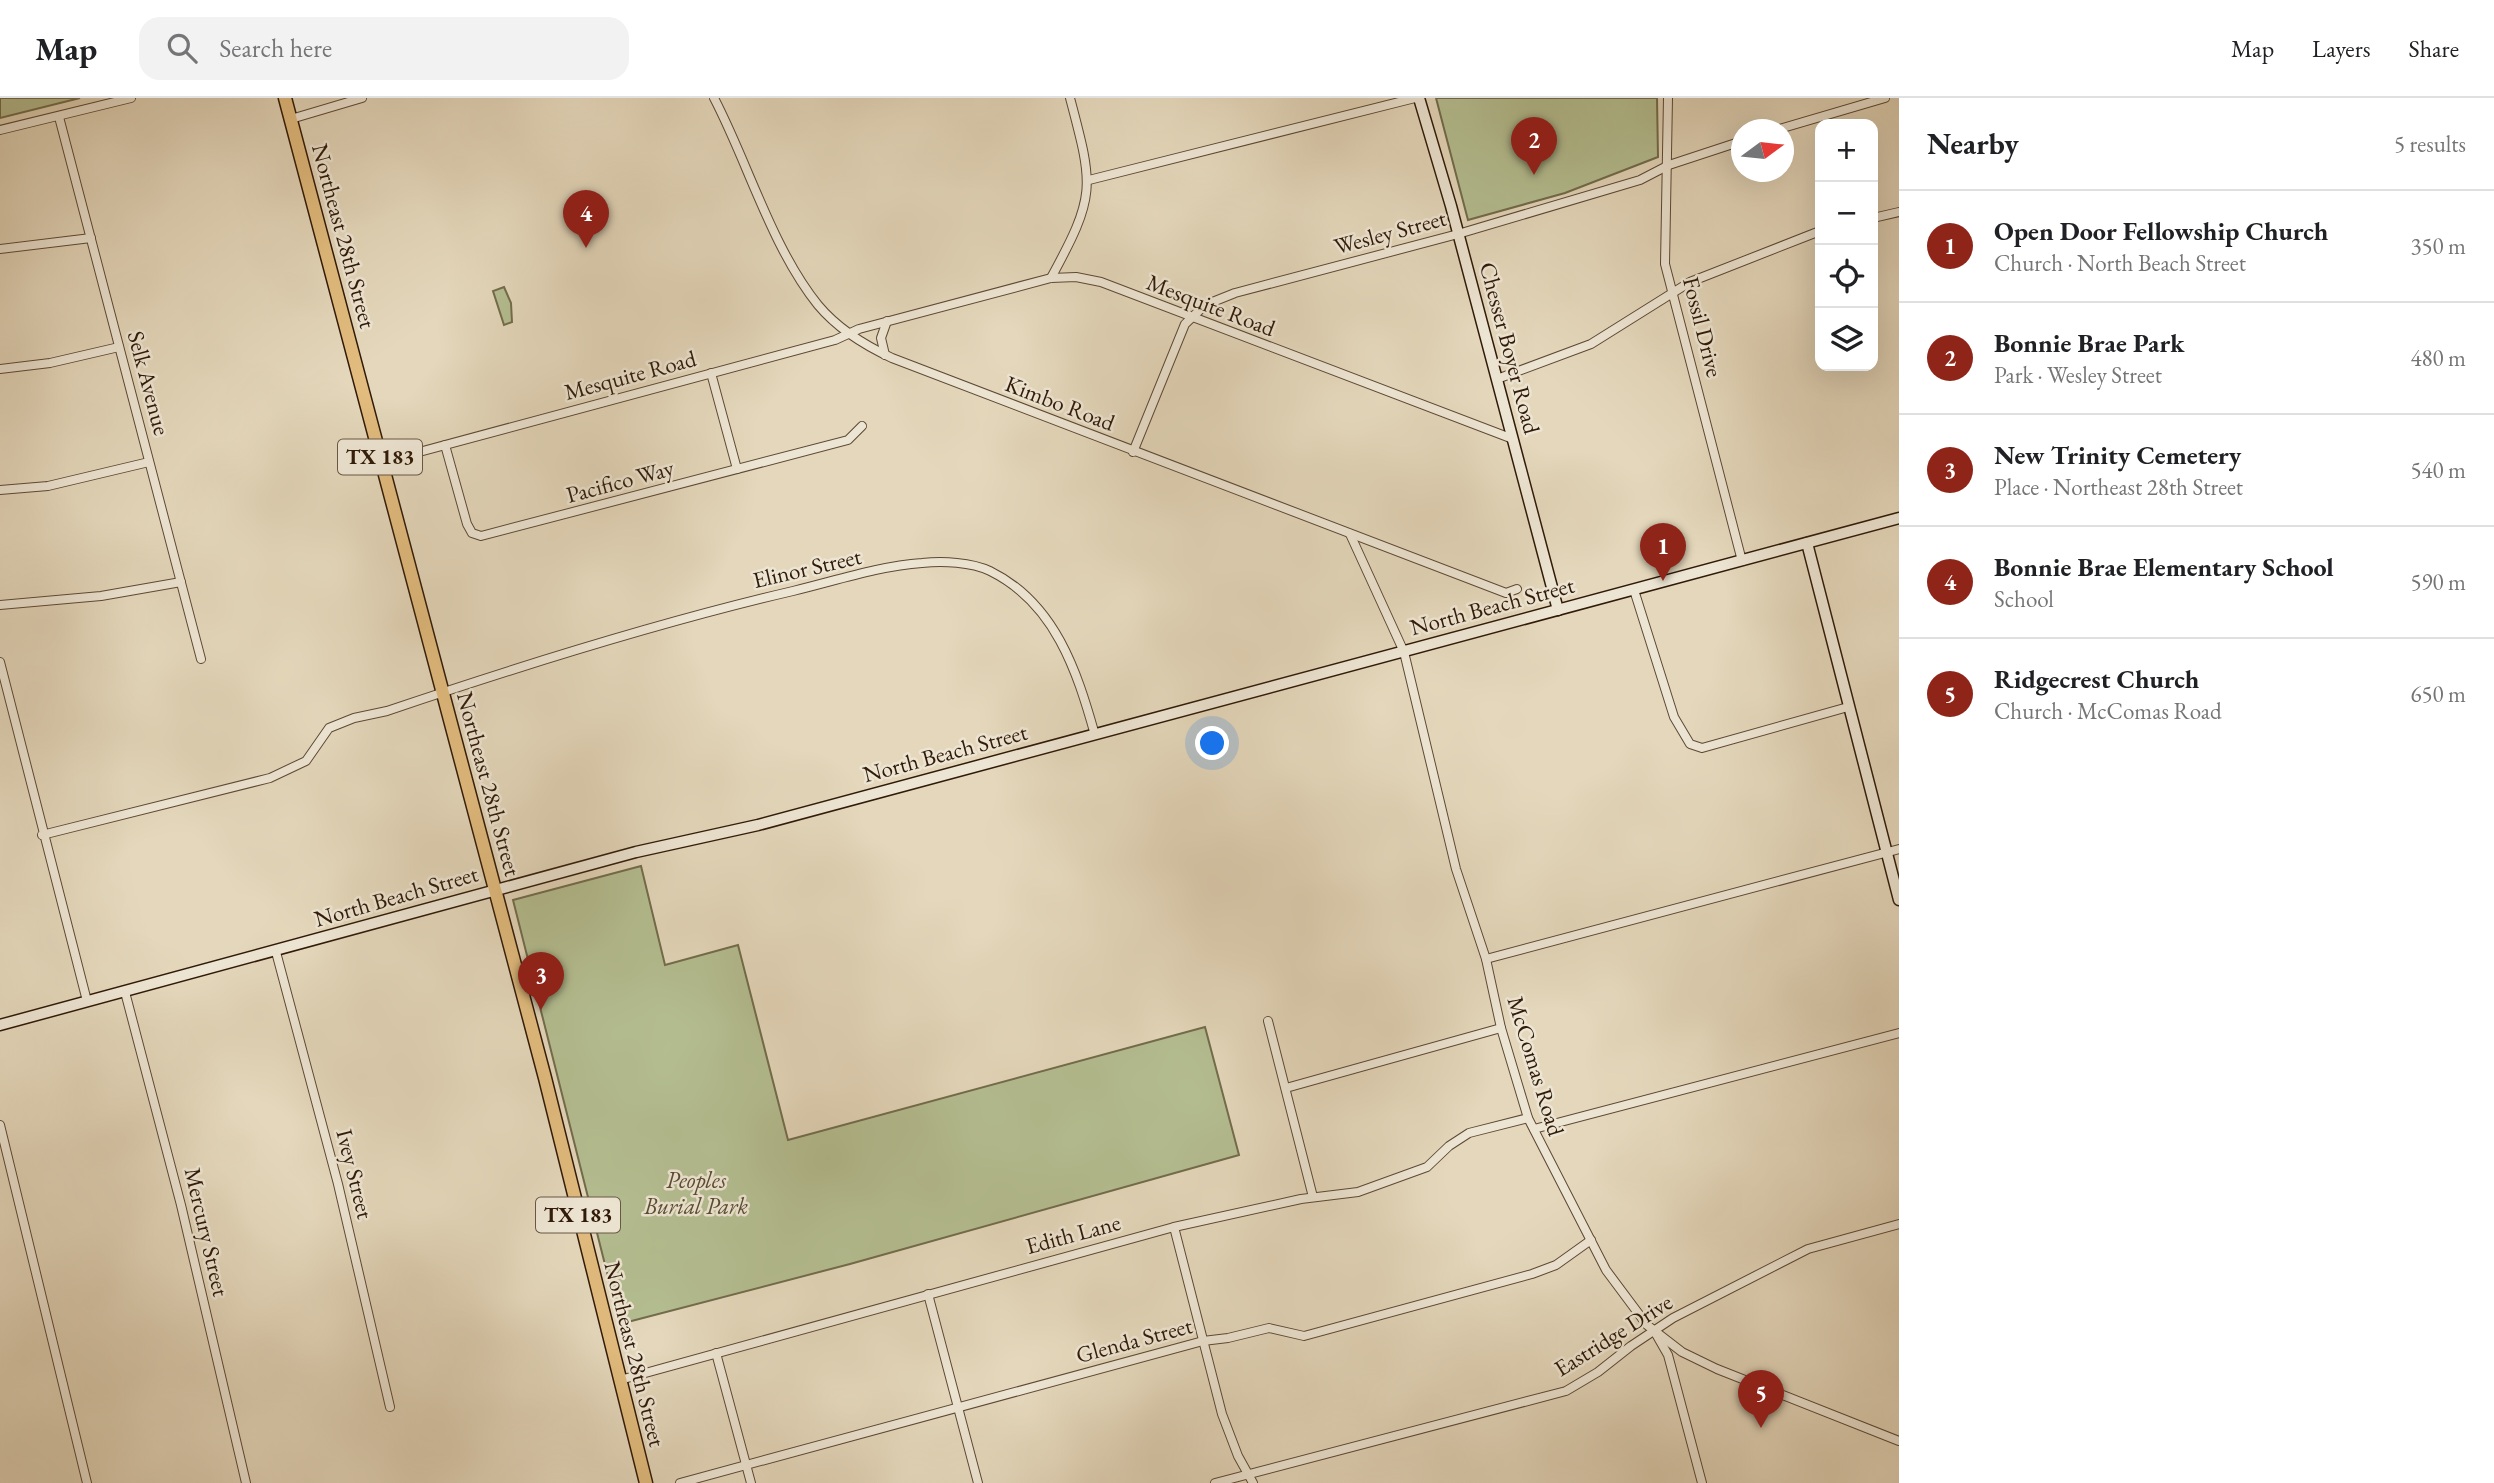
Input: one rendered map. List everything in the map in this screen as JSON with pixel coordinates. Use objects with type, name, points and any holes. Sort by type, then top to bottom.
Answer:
[{"type":"main road","name":"Northeast 28th Street","points":[[285,98],[495,890],[646,1483]]},
{"type":"main road","name":"Chesser Boyer Road","points":[[1417,98],[1458,234],[1558,610]]},
{"type":"main road","name":"North Beach Street","points":[[0,1025],[636,852],[764,824],[1899,518]]},
{"type":"main road","points":[[1807,543],[1899,900]]},
{"type":"street","points":[[0,130],[131,98]]},
{"type":"street","points":[[291,119],[362,98]]},
{"type":"street","name":"Kimbo Road","points":[[714,98],[801,280],[818,305],[849,334],[886,355],[1133,452],[1506,593],[1517,589]]},
{"type":"street","points":[[1051,278],[1082,218],[1089,180],[1070,98]]},
{"type":"street","points":[[1089,180],[1417,98]]},
{"type":"street","name":"Fossil Drive","points":[[1668,98],[1669,165],[1663,225],[1665,264],[1742,561]]},
{"type":"street","points":[[1794,125],[1885,98]]},
{"type":"street","name":"Selk Avenue","points":[[59,117],[201,659]]},
{"type":"street","name":"Wesley Street","points":[[1189,318],[1205,304],[1226,296],[1458,234],[1640,180],[1669,165],[1731,144]]},
{"type":"street","points":[[1878,217],[1899,212]]},
{"type":"street","points":[[1497,379],[1591,345],[1672,293],[1735,264],[1815,233]]},
{"type":"street","points":[[0,249],[91,238]]},
{"type":"street","name":"Mesquite Road","points":[[382,462],[835,340],[887,321],[1051,278],[1093,280],[1513,439]]},
{"type":"street","points":[[1133,452],[1189,318]]},
{"type":"street","points":[[886,355],[881,338],[887,321]]},
{"type":"street","points":[[0,369],[50,363],[119,347]]},
{"type":"street","points":[[711,373],[737,469]]},
{"type":"street","name":"Pacifico Way","points":[[445,445],[467,524],[472,533],[481,537],[848,440],[862,426]]},
{"type":"street","points":[[0,490],[48,486],[149,463]]},
{"type":"street","name":"McComas Road","points":[[1350,534],[1404,652],[1456,869],[1486,959],[1501,1028],[1528,1118],[1606,1270],[1655,1331],[1682,1352],[1717,1369],[1899,1441]]},
{"type":"street","name":"Elinor Street","points":[[42,835],[270,778],[306,761],[329,728],[443,692],[743,603],[922,563],[961,563],[990,571],[1044,614],[1070,657],[1095,735]]},
{"type":"street","points":[[0,604],[127,592],[181,582]]},
{"type":"street","points":[[1633,590],[1674,717],[1690,744],[1702,748],[1848,707]]},
{"type":"street","points":[[0,662],[42,835],[87,1001]]},
{"type":"street","points":[[1486,959],[1899,849]]},
{"type":"street","name":"Ivey Street","points":[[276,951],[338,1184],[390,1407]]},
{"type":"street","name":"Mercury Street","points":[[125,992],[181,1205],[246,1483]]},
{"type":"street","points":[[1268,1021],[1313,1197]]},
{"type":"street","points":[[1286,1088],[1501,1028]]},
{"type":"street","points":[[1534,1129],[1899,1033]]},
{"type":"street","name":"Edith Lane","points":[[620,1380],[1174,1227],[1313,1197],[1358,1192],[1427,1167],[1449,1146],[1469,1133],[1528,1118]]},
{"type":"street","points":[[0,1125],[87,1483]]},
{"type":"street","name":"Eastridge Drive","points":[[1215,1483],[1566,1391],[1673,1318],[1808,1249],[1899,1224]]},
{"type":"street","points":[[1174,1227],[1222,1414],[1238,1456],[1253,1483]]},
{"type":"street","name":"Glenda Street","points":[[680,1483],[1203,1341],[1269,1328],[1289,1335],[1304,1336],[1350,1325],[1532,1274],[1556,1265],[1591,1240]]},
{"type":"street","points":[[928,1294],[978,1483]]},
{"type":"street","points":[[1655,1331],[1668,1355],[1702,1483]]},
{"type":"street","points":[[716,1353],[751,1483]]},
{"type":"green space","points":[[0,98],[80,98],[0,118]]},
{"type":"green space","points":[[1436,98],[1657,98],[1658,157],[1565,193],[1468,220]]},
{"type":"green space","points":[[504,287],[511,303],[512,322],[504,325],[493,291]]},
{"type":"green space","name":"Peoples Burial Park","points":[[641,866],[665,965],[738,945],[788,1140],[1205,1027],[1239,1155],[850,1264],[620,1324],[513,900]]},
{"type":"place","name":"Bonnie Brae Park","points":[[1534,175]]},
{"type":"place","name":"Bonnie Brae Elementary School","points":[[586,248]]},
{"type":"place","name":"Open Door Fellowship Church","points":[[1663,581]]},
{"type":"place","name":"New Trinity Cemetery","points":[[541,1010]]},
{"type":"place","name":"Ridgecrest Church","points":[[1761,1428]]}]
